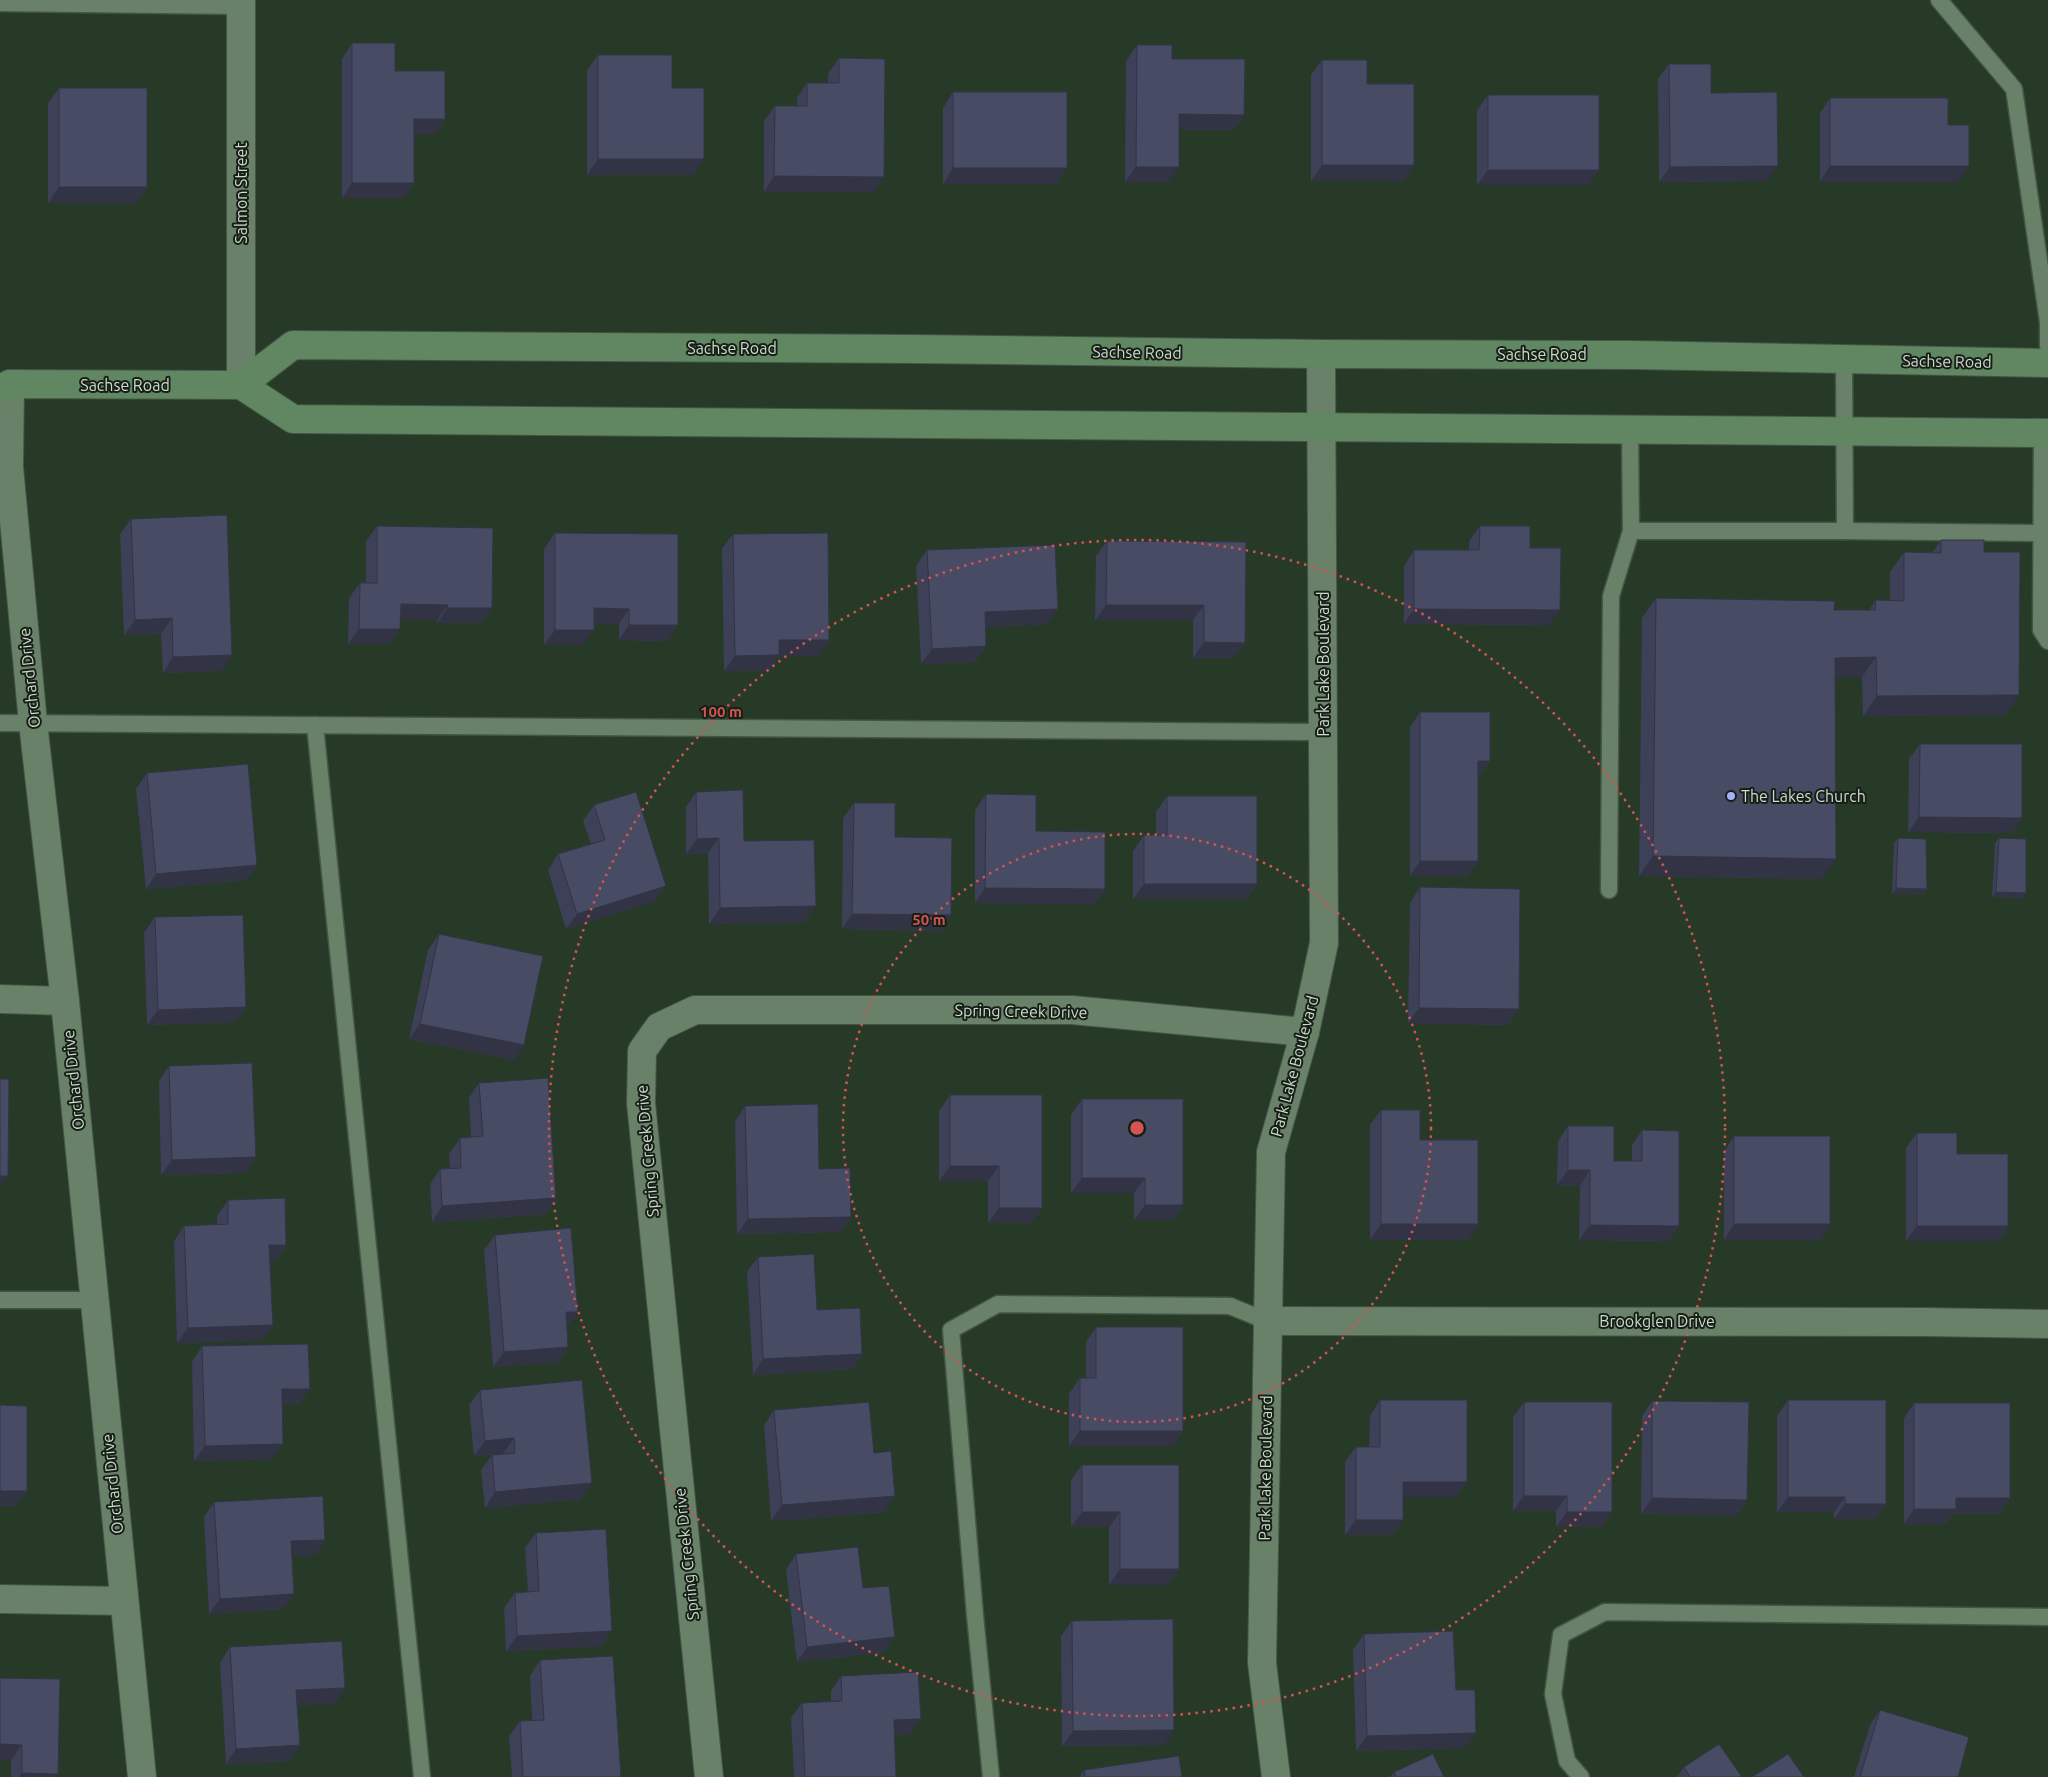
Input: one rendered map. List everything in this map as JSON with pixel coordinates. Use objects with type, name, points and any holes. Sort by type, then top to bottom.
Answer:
[{"type":"main road","name":"Sachse Road","points":[[3,384],[240,385],[293,345],[1321,354],[1634,354],[2048,363]]},
{"type":"main road","points":[[240,385],[293,419],[2045,433]]},
{"type":"street","name":"Salmon Street","points":[[240,3],[240,385]]},
{"type":"street","name":"Park Lake Boulevard","points":[[1276,1777],[1262,1664],[1271,1152],[1305,1032],[1324,943],[1321,354]]},
{"type":"street","name":"Orchard Drive","points":[[3,384],[33,723],[65,1001],[142,1777]]},
{"type":"street","points":[[0,999],[65,1001]]},
{"type":"street","name":"Spring Creek Drive","points":[[709,1777],[641,1103],[642,1051],[659,1027],[695,1010],[1072,1010],[1305,1032]]},
{"type":"street","name":"Brookglen Drive","points":[[1267,1321],[1925,1322],[2048,1324]]},
{"type":"street","points":[[0,1599],[124,1601]]},
{"type":"lane","points":[[1939,0],[2014,89],[2048,322],[2048,346]]},
{"type":"lane","points":[[0,3],[240,3]]},
{"type":"lane","points":[[1844,360],[1846,530]]},
{"type":"lane","points":[[1609,890],[1611,596],[1631,531],[1630,430]]},
{"type":"lane","points":[[2045,433],[2040,630],[2048,641]]},
{"type":"lane","points":[[1631,531],[1846,530],[2042,532]]},
{"type":"lane","points":[[0,724],[1324,732]]},
{"type":"lane","points":[[315,725],[422,1777]]},
{"type":"lane","points":[[0,1300],[94,1300]]},
{"type":"lane","points":[[991,1777],[974,1605],[951,1330],[998,1304],[1230,1306],[1267,1321]]},
{"type":"lane","points":[[1581,1777],[1568,1761],[1553,1694],[1561,1635],[1605,1612],[2048,1617]]},
{"type":"building","points":[[352,43],[395,43],[395,71],[445,71],[445,119],[414,119],[414,183],[352,183]]},
{"type":"building","points":[[1137,45],[1172,45],[1172,59],[1245,59],[1244,115],[1179,114],[1179,167],[1136,167]]},
{"type":"building","points":[[598,55],[672,55],[672,88],[704,88],[704,159],[598,159]]},
{"type":"building","points":[[839,58],[885,59],[884,177],[774,176],[775,106],[807,106],[807,83],[839,83]]},
{"type":"building","points":[[1322,60],[1367,60],[1367,84],[1414,84],[1414,165],[1322,165]]},
{"type":"building","points":[[1669,64],[1711,64],[1711,93],[1777,92],[1778,166],[1670,167]]},
{"type":"building","points":[[59,88],[147,88],[147,187],[59,187]]},
{"type":"building","points":[[953,92],[1067,92],[1067,168],[953,168]]},
{"type":"building","points":[[1488,95],[1599,95],[1599,170],[1488,170]]},
{"type":"building","points":[[1830,98],[1948,98],[1948,125],[1969,125],[1969,166],[1830,166]]},
{"type":"building","points":[[227,515],[232,655],[173,657],[172,618],[135,620],[131,519]]},
{"type":"building","points":[[377,526],[493,528],[492,608],[447,608],[448,605],[401,604],[400,629],[359,629],[360,583],[377,583]]},
{"type":"building","points":[[1480,526],[1530,526],[1530,548],[1561,548],[1560,610],[1414,609],[1414,550],[1479,550]]},
{"type":"building","points":[[555,533],[678,534],[678,625],[629,625],[629,609],[594,608],[594,630],[555,630]]},
{"type":"building","points":[[828,533],[829,640],[779,640],[779,655],[735,656],[733,534]]},
{"type":"building","name":"The Lakes Church","points":[[1941,540],[1984,540],[1984,552],[2020,552],[2019,695],[1877,696],[1876,657],[1835,658],[1836,859],[1653,856],[1656,598],[1835,601],[1834,610],[1875,610],[1876,600],[1904,601],[1904,552],[1941,553]]},
{"type":"building","points":[[1107,541],[1246,542],[1245,643],[1204,642],[1204,605],[1106,605]]},
{"type":"building","points":[[1055,545],[1058,609],[985,612],[986,646],[932,649],[927,550]]},
{"type":"building","points":[[1420,712],[1490,712],[1490,761],[1478,761],[1478,861],[1420,861]]},
{"type":"building","points":[[1920,744],[2022,744],[2022,818],[1919,817]]},
{"type":"building","points":[[248,764],[257,865],[156,874],[147,773]]},
{"type":"building","points":[[743,790],[744,841],[814,840],[816,906],[720,908],[719,838],[697,839],[696,792]]},
{"type":"building","points":[[636,792],[666,886],[577,914],[558,854],[605,840],[594,805]]},
{"type":"building","points":[[986,794],[1036,795],[1036,831],[1105,832],[1105,889],[985,888]]},
{"type":"building","points":[[1167,796],[1257,796],[1257,884],[1144,884],[1144,835],[1167,835]]},
{"type":"building","points":[[854,803],[895,803],[895,837],[952,838],[951,915],[852,914]]},
{"type":"building","points":[[1898,838],[1926,839],[1927,889],[1896,888]]},
{"type":"building","points":[[1999,838],[2026,839],[2026,893],[1996,892]]},
{"type":"building","points":[[1420,887],[1520,889],[1519,1009],[1419,1008]]},
{"type":"building","points":[[243,915],[246,1007],[158,1010],[155,917]]},
{"type":"building","points":[[439,934],[543,956],[524,1045],[420,1024]]},
{"type":"building","points":[[252,1063],[256,1157],[172,1160],[169,1066]]},
{"type":"building","points":[[548,1078],[556,1198],[442,1206],[440,1169],[461,1168],[460,1138],[483,1136],[479,1083]]},
{"type":"building","points":[[0,1079],[9,1079],[8,1176],[0,1176]]},
{"type":"building","points":[[950,1095],[1042,1095],[1042,1208],[999,1208],[999,1166],[950,1166]]},
{"type":"building","points":[[1082,1099],[1183,1099],[1183,1205],[1145,1205],[1145,1178],[1082,1178]]},
{"type":"building","points":[[818,1104],[819,1169],[850,1168],[851,1217],[748,1219],[745,1106]]},
{"type":"building","points":[[1381,1110],[1420,1110],[1420,1140],[1478,1140],[1478,1224],[1381,1224]]},
{"type":"building","points":[[1568,1126],[1614,1126],[1614,1161],[1642,1161],[1642,1130],[1679,1131],[1679,1226],[1590,1225],[1590,1170],[1568,1170]]},
{"type":"building","points":[[1917,1133],[1957,1133],[1957,1154],[2008,1154],[2008,1226],[1917,1226]]},
{"type":"building","points":[[1734,1136],[1830,1136],[1830,1224],[1734,1224]]},
{"type":"building","points":[[285,1198],[286,1245],[269,1245],[273,1325],[188,1328],[184,1226],[228,1224],[228,1200]]},
{"type":"building","points":[[571,1228],[578,1312],[566,1312],[568,1347],[504,1352],[495,1235]]},
{"type":"building","points":[[814,1254],[817,1310],[860,1308],[862,1354],[763,1359],[758,1257]]},
{"type":"building","points":[[1096,1327],[1183,1327],[1183,1431],[1080,1431],[1080,1378],[1096,1378]]},
{"type":"building","points":[[308,1344],[310,1389],[282,1389],[283,1444],[205,1446],[202,1346]]},
{"type":"building","points":[[582,1380],[592,1483],[495,1492],[492,1455],[515,1453],[514,1438],[485,1441],[480,1390]]},
{"type":"building","points":[[1380,1400],[1467,1400],[1467,1482],[1403,1482],[1403,1520],[1356,1520],[1356,1447],[1380,1447]]},
{"type":"building","points":[[1788,1400],[1886,1400],[1886,1504],[1845,1504],[1845,1497],[1788,1497]]},
{"type":"building","points":[[1652,1401],[1749,1402],[1747,1500],[1652,1498]]},
{"type":"building","points":[[869,1402],[874,1453],[891,1451],[895,1496],[782,1505],[774,1410]]},
{"type":"building","points":[[1524,1402],[1612,1402],[1612,1512],[1567,1512],[1567,1496],[1524,1496]]},
{"type":"building","points":[[1914,1403],[2010,1403],[2010,1498],[1956,1498],[1956,1509],[1914,1509]]},
{"type":"building","points":[[0,1405],[27,1406],[27,1491],[0,1491]]},
{"type":"building","points":[[1082,1465],[1179,1465],[1179,1569],[1120,1569],[1120,1512],[1082,1512]]},
{"type":"building","points":[[323,1496],[325,1540],[291,1541],[294,1594],[220,1599],[214,1502]]},
{"type":"building","points":[[606,1529],[612,1631],[517,1636],[515,1593],[539,1591],[536,1533]]},
{"type":"building","points":[[858,1547],[863,1588],[889,1586],[895,1637],[807,1647],[796,1554]]},
{"type":"building","points":[[1173,1619],[1174,1730],[1073,1731],[1072,1621]]},
{"type":"building","points":[[1453,1631],[1456,1690],[1475,1690],[1476,1733],[1367,1736],[1364,1634]]},
{"type":"building","points":[[342,1641],[345,1688],[296,1690],[300,1745],[236,1749],[230,1647]]},
{"type":"building","points":[[613,1656],[621,1777],[523,1777],[520,1721],[544,1720],[540,1660]]},
{"type":"building","points":[[918,1672],[921,1719],[894,1720],[896,1777],[805,1777],[802,1703],[842,1701],[841,1676]]},
{"type":"building","points":[[0,1678],[60,1679],[58,1774],[22,1773],[22,1745],[0,1744]]},
{"type":"building","points":[[1880,1710],[1969,1737],[1958,1777],[1860,1777]]},
{"type":"building","points":[[1719,1744],[1742,1777],[1690,1777],[1684,1767]]},
{"type":"building","points":[[1433,1754],[1444,1777],[1396,1777],[1394,1772]]},
{"type":"building","points":[[1788,1754],[1804,1777],[1752,1777]]},
{"type":"building","points":[[1179,1756],[1182,1777],[1085,1777],[1084,1770]]},
{"type":"place","name":"The Lakes Church","points":[[1731,796]]}]
